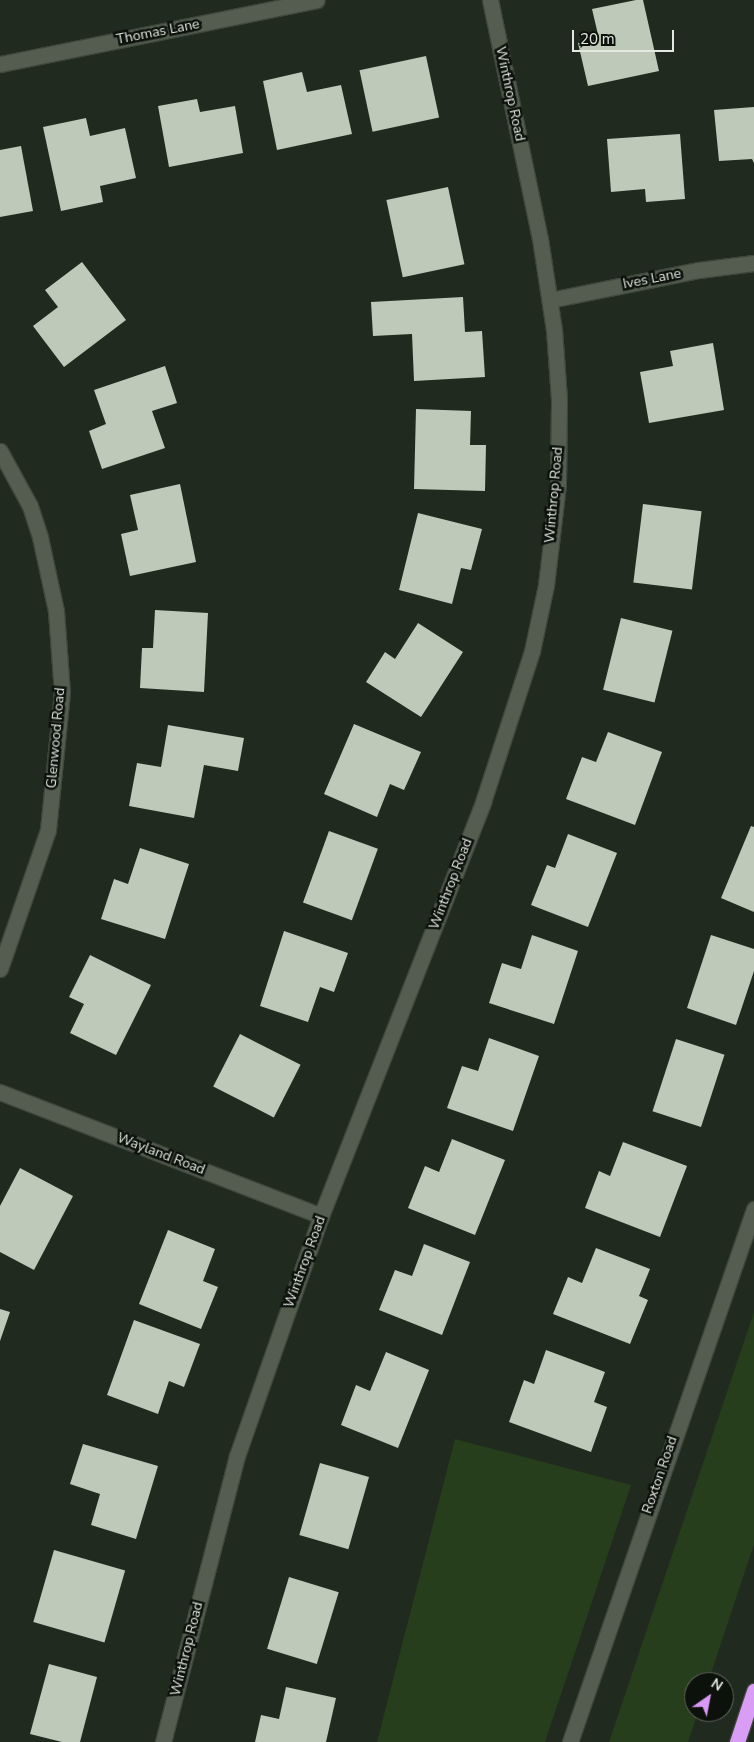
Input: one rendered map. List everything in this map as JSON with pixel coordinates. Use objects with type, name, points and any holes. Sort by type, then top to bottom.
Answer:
[{"type":"highway","points":[[737,1742],[754,1691]]},
{"type":"street","name":"Thomas Lane","points":[[0,64],[317,0]]},
{"type":"street","name":"Winthrop Road","points":[[163,1742],[236,1456],[322,1216],[483,802],[532,651],[546,585],[558,484],[559,399],[550,300],[490,0]]},
{"type":"street","name":"Ives Lane","points":[[550,300],[699,270],[754,263]]},
{"type":"street","name":"Glenwood Road","points":[[0,451],[30,506],[40,537],[56,612],[62,692],[48,830],[0,969]]},
{"type":"street","name":"Wayland Road","points":[[0,1092],[322,1216]]},
{"type":"street","name":"Roxton Road","points":[[570,1742],[754,1209]]},
{"type":"green space","points":[[754,1312],[754,1544],[711,1672],[684,1672],[684,1722],[695,1722],[688,1742],[609,1742]]},
{"type":"green space","points":[[455,1439],[631,1485],[545,1742],[377,1742]]},
{"type":"building","points":[[643,0],[659,71],[588,86],[578,43],[599,39],[592,9]]},
{"type":"building","points":[[426,56],[439,118],[373,132],[359,70]]},
{"type":"building","points":[[302,72],[307,92],[341,85],[352,134],[277,150],[263,81]]},
{"type":"building","points":[[197,99],[200,112],[235,106],[243,153],[169,167],[158,106]]},
{"type":"building","points":[[754,107],[754,163],[752,159],[719,161],[714,110]]},
{"type":"building","points":[[86,118],[90,136],[125,128],[136,178],[100,186],[103,202],[61,211],[43,127]]},
{"type":"building","points":[[680,134],[685,199],[646,202],[645,189],[611,192],[607,139]]},
{"type":"building","points":[[21,146],[33,211],[0,217],[0,150]]},
{"type":"building","points":[[448,187],[464,264],[403,277],[386,200]]},
{"type":"building","points":[[82,262],[126,320],[64,367],[33,326],[58,307],[45,290]]},
{"type":"building","points":[[463,297],[465,332],[482,331],[485,377],[414,381],[412,334],[373,336],[371,302]]},
{"type":"building","points":[[713,343],[724,410],[649,423],[640,372],[673,366],[670,351]]},
{"type":"building","points":[[165,366],[177,403],[152,411],[165,448],[102,469],[89,431],[106,424],[94,390]]},
{"type":"building","points":[[416,409],[471,411],[470,445],[486,445],[485,491],[414,489]]},
{"type":"building","points":[[180,484],[196,562],[130,576],[121,534],[138,530],[130,495]]},
{"type":"building","points":[[643,504],[702,511],[692,590],[633,582]]},
{"type":"building","points":[[418,513],[482,529],[471,570],[461,568],[452,604],[399,590]]},
{"type":"building","points":[[155,610],[208,613],[204,692],[140,688],[142,648],[153,648]]},
{"type":"building","points":[[621,618],[672,631],[655,703],[603,690]]},
{"type":"building","points":[[418,623],[463,652],[421,717],[366,682],[385,652],[395,659]]},
{"type":"building","points":[[354,724],[421,752],[404,790],[390,784],[377,817],[324,794]]},
{"type":"building","points":[[168,725],[244,738],[238,771],[204,765],[194,818],[129,806],[137,763],[161,767]]},
{"type":"building","points":[[608,732],[662,752],[635,825],[566,799],[582,757],[596,762]]},
{"type":"building","points":[[751,826],[754,827],[754,912],[721,898]]},
{"type":"building","points":[[329,831],[378,849],[352,920],[303,902]]},
{"type":"building","points":[[568,834],[617,853],[588,927],[531,905],[547,865],[555,868]]},
{"type":"building","points":[[140,848],[189,864],[165,939],[101,919],[114,879],[128,884]]},
{"type":"building","points":[[284,931],[348,953],[334,992],[320,987],[308,1022],[260,1006]]},
{"type":"building","points":[[532,935],[578,951],[554,1024],[489,1003],[502,963],[521,969]]},
{"type":"building","points":[[711,935],[754,949],[754,971],[736,1025],[687,1008]]},
{"type":"building","points":[[90,955],[151,985],[116,1055],[70,1033],[84,1004],[69,997]]},
{"type":"building","points":[[240,1034],[301,1065],[274,1117],[213,1087]]},
{"type":"building","points":[[489,1038],[539,1056],[513,1131],[447,1108],[462,1066],[478,1071]]},
{"type":"building","points":[[676,1039],[725,1055],[701,1127],[653,1111]]},
{"type":"building","points":[[452,1139],[505,1160],[475,1235],[408,1208],[425,1166],[439,1172]]},
{"type":"building","points":[[623,1142],[687,1166],[660,1237],[585,1208],[599,1171],[610,1176]]},
{"type":"building","points":[[20,1168],[73,1196],[34,1270],[0,1252],[0,1206]]},
{"type":"building","points":[[168,1230],[215,1249],[203,1281],[218,1287],[201,1329],[139,1304]]},
{"type":"building","points":[[424,1244],[470,1262],[442,1335],[379,1310],[395,1270],[412,1276]]},
{"type":"building","points":[[596,1248],[650,1269],[639,1296],[648,1300],[630,1344],[553,1314],[568,1277],[582,1283]]},
{"type":"building","points":[[0,1309],[10,1312],[0,1341]]},
{"type":"building","points":[[134,1320],[200,1344],[184,1387],[169,1381],[158,1414],[107,1395]]},
{"type":"building","points":[[546,1350],[605,1372],[594,1402],[607,1407],[591,1452],[509,1422],[524,1380],[534,1384]]},
{"type":"building","points":[[386,1352],[429,1370],[398,1448],[341,1425],[356,1385],[370,1391]]},
{"type":"building","points":[[83,1444],[158,1466],[136,1539],[91,1525],[100,1494],[70,1484]]},
{"type":"building","points":[[320,1463],[369,1477],[348,1549],[299,1535]]},
{"type":"building","points":[[54,1550],[125,1570],[104,1642],[33,1622]]},
{"type":"building","points":[[289,1577],[339,1592],[317,1664],[267,1649]]},
{"type":"building","points":[[49,1664],[97,1677],[80,1742],[62,1742],[30,1734]]},
{"type":"building","points":[[286,1687],[336,1698],[326,1742],[255,1742],[261,1715],[279,1719]]}]
